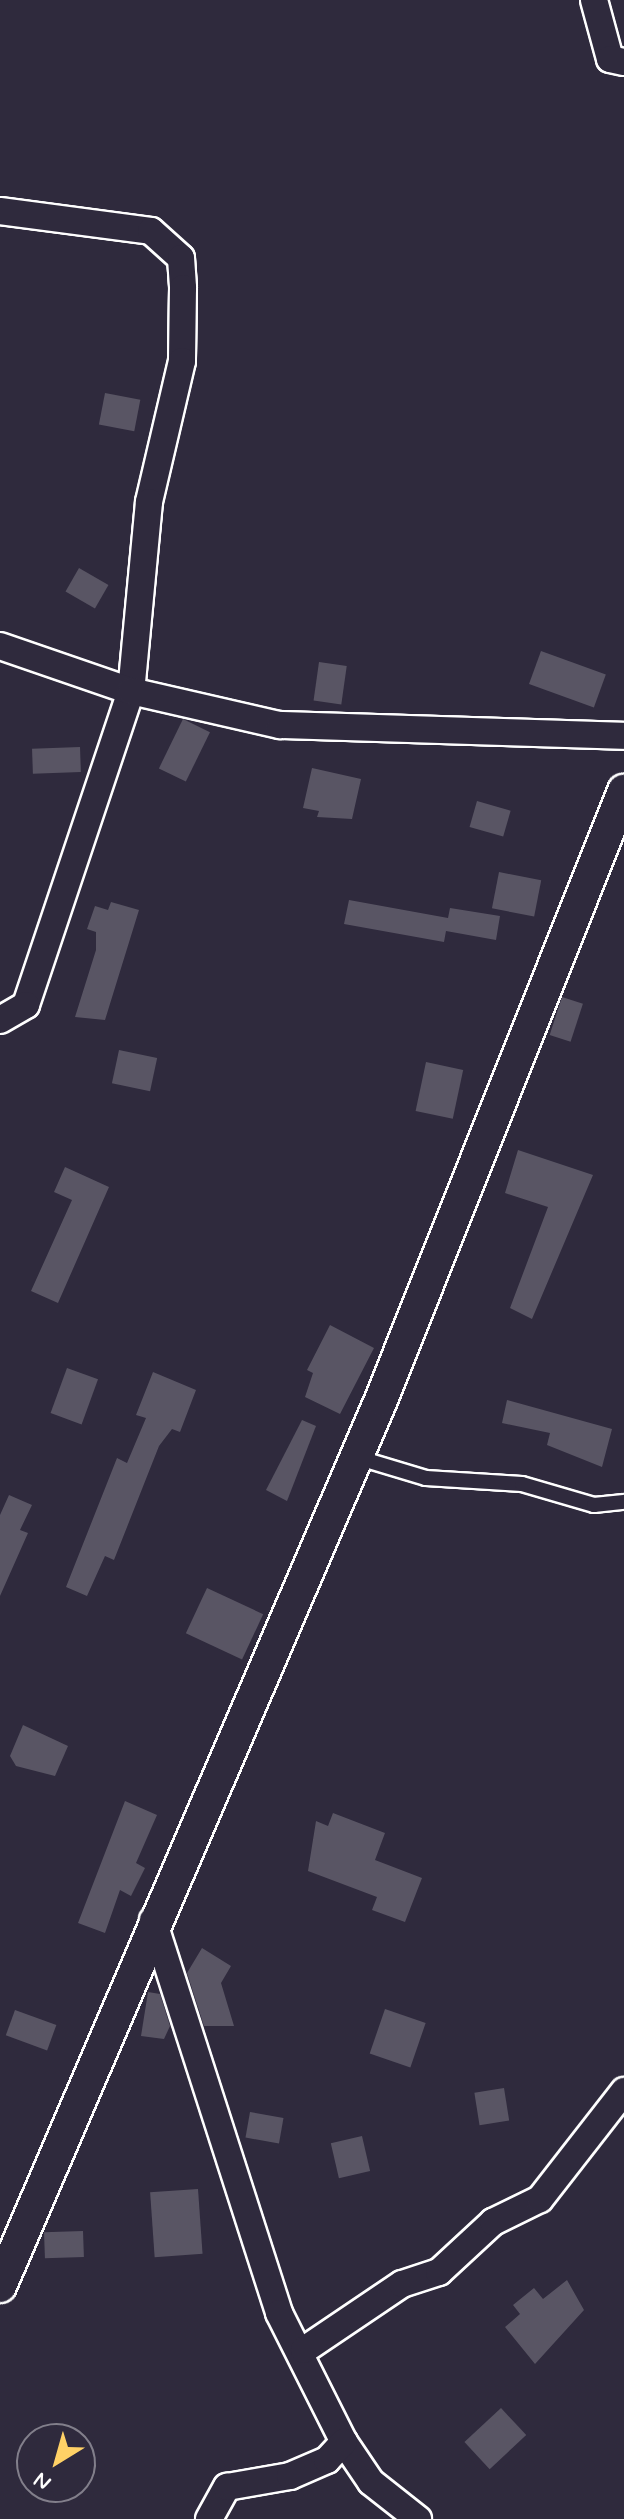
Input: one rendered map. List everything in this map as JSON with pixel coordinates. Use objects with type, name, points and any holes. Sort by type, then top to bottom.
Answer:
[{"type":"street","points":[[594,0],[610,59],[624,62]]},
{"type":"street","points":[[0,211],[151,231],[181,258],[182,361],[149,502],[131,691],[26,1005],[0,1020]]},
{"type":"street","points":[[0,646],[131,691],[280,725],[624,736]]},
{"type":"street","points":[[0,2286],[153,1920],[356,1457],[624,791]]},
{"type":"street","points":[[153,1920],[267,2283],[304,2350],[344,2442],[371,2482],[418,2519]]},
{"type":"street","points":[[304,2350],[402,2284],[439,2272],[493,2222],[540,2199],[624,2091]]},
{"type":"street","points":[[209,2519],[227,2487],[290,2476],[327,2460],[344,2442]]},
{"type":"lane","points":[[356,1457],[426,1478],[522,1484],[594,1505],[624,1502]]},
{"type":"building","points":[[105,393],[140,400],[134,431],[99,424]]},
{"type":"building","points":[[79,568],[108,585],[95,608],[65,591]]},
{"type":"building","points":[[541,651],[606,675],[594,707],[529,684]]},
{"type":"building","points":[[319,662],[347,666],[341,705],[314,701]]},
{"type":"building","points":[[183,719],[210,732],[186,782],[159,768]]},
{"type":"building","points":[[80,747],[81,772],[33,774],[32,749]]},
{"type":"building","points":[[312,768],[361,779],[352,819],[317,817],[319,811],[303,808]]},
{"type":"building","points":[[477,801],[511,811],[503,837],[470,827]]},
{"type":"building","points":[[499,872],[541,880],[534,917],[492,908]]},
{"type":"building","points":[[349,900],[448,918],[450,908],[500,916],[496,940],[446,931],[444,942],[344,924]]},
{"type":"building","points":[[111,902],[139,910],[105,1020],[75,1017],[96,950],[96,932],[87,929],[95,906],[108,910]]},
{"type":"building","points":[[562,997],[583,1004],[571,1042],[550,1035]]},
{"type":"building","points":[[119,1050],[157,1058],[150,1091],[112,1083]]},
{"type":"building","points":[[426,1062],[463,1070],[453,1119],[416,1111]]},
{"type":"building","points":[[518,1150],[593,1175],[532,1319],[510,1308],[548,1207],[505,1193]]},
{"type":"building","points":[[65,1167],[109,1187],[58,1303],[31,1291],[72,1200],[54,1192]]},
{"type":"building","points":[[330,1325],[374,1348],[340,1414],[305,1397],[313,1373],[307,1370]]},
{"type":"building","points":[[67,1368],[98,1379],[82,1424],[51,1413]]},
{"type":"building","points":[[153,1372],[196,1390],[180,1432],[172,1429],[159,1446],[114,1560],[105,1556],[87,1596],[66,1587],[117,1458],[127,1463],[146,1418],[136,1415]]},
{"type":"building","points":[[507,1400],[612,1429],[602,1467],[547,1445],[550,1433],[502,1423]]},
{"type":"building","points":[[302,1420],[316,1426],[287,1501],[266,1490]]},
{"type":"building","points":[[9,1495],[32,1505],[20,1530],[28,1533],[0,1596],[0,1515]]},
{"type":"building","points":[[207,1588],[263,1614],[242,1660],[186,1633]]},
{"type":"building","points":[[23,1725],[68,1746],[55,1776],[16,1766],[10,1756]]},
{"type":"building","points":[[125,1801],[157,1815],[136,1863],[145,1868],[131,1896],[120,1890],[105,1933],[78,1923]]},
{"type":"building","points":[[333,1813],[385,1833],[375,1860],[422,1878],[405,1922],[372,1910],[377,1897],[308,1871],[316,1821],[328,1826]]},
{"type":"building","points":[[202,1948],[231,1966],[221,1983],[234,2026],[204,2026],[187,1973]]},
{"type":"building","points":[[148,1992],[160,1994],[170,2026],[164,2039],[141,2036]]},
{"type":"building","points":[[385,2009],[426,2023],[410,2067],[370,2053]]},
{"type":"building","points":[[15,2010],[56,2025],[47,2050],[6,2035]]},
{"type":"building","points":[[504,2088],[509,2121],[480,2125],[474,2093]]},
{"type":"building","points":[[250,2112],[283,2118],[279,2144],[245,2138]]},
{"type":"building","points":[[362,2136],[370,2171],[339,2178],[331,2143]]},
{"type":"building","points":[[198,2189],[203,2254],[155,2257],[150,2192]]},
{"type":"building","points":[[83,2231],[84,2257],[45,2258],[44,2232]]},
{"type":"building","points":[[567,2280],[584,2310],[535,2364],[505,2327],[520,2314],[513,2305],[534,2288],[543,2299]]},
{"type":"building","points":[[501,2408],[526,2435],[490,2469],[464,2442]]}]
